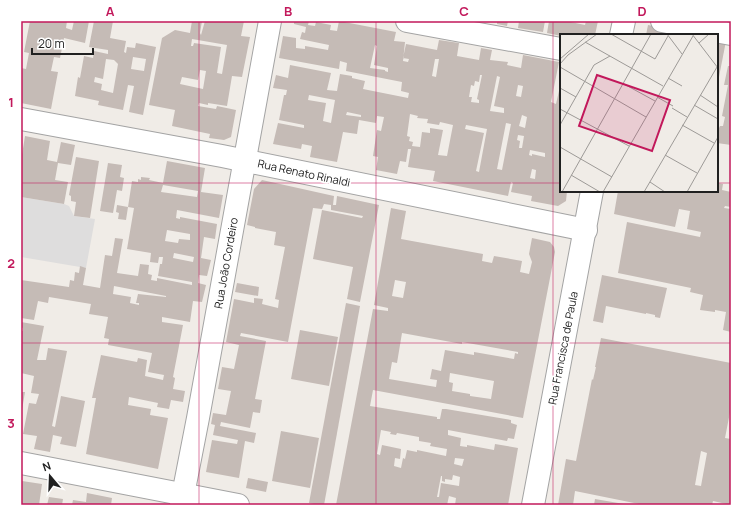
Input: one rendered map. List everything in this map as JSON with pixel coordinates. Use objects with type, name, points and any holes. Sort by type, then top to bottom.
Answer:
[{"type":"street","name":"Rua João Cordeiro","points":[[182,500],[270,21]]},
{"type":"street","points":[[407,21],[560,49]]},
{"type":"street","points":[[621,34],[624,21]]},
{"type":"street","points":[[662,21],[731,34]]},
{"type":"street","name":"Rua Renato Rinaldi","points":[[21,119],[245,161],[586,230]]},
{"type":"street","name":"Rua Francisca de Paula","points":[[533,505],[586,230],[592,192]]},
{"type":"street","points":[[21,463],[182,500],[238,505]]},
{"type":"shaded area","points":[[21,197],[64,204],[69,206],[74,216],[95,219],[86,268],[21,257]]},
{"type":"building","points":[[30,21],[67,21],[66,28],[72,30],[74,21],[89,21],[85,43],[64,38],[60,58],[54,57],[51,71],[58,72],[51,109],[21,103],[21,68],[26,69],[29,53],[24,52]]},
{"type":"building","points":[[94,21],[113,21],[110,38],[126,41],[124,52],[126,53],[127,47],[135,48],[136,43],[156,47],[143,115],[129,112],[134,86],[128,85],[123,110],[98,105],[99,101],[75,96],[78,77],[80,78],[84,56],[93,58],[94,51],[108,54],[108,50],[89,47]],"holes":[[[133,57],[146,59],[144,71],[131,69]],[[106,59],[114,60],[118,64],[113,93],[101,90],[102,84],[94,82],[95,77],[103,79]]]},
{"type":"building","points":[[192,21],[202,21],[201,35],[205,21],[244,21],[241,36],[250,37],[242,77],[232,76],[227,106],[199,103],[198,106],[216,109],[217,106],[236,110],[231,137],[224,140],[209,138],[210,134],[172,126],[175,110],[149,105],[162,38],[175,30],[190,33]],"holes":[[[192,39],[227,45],[222,74],[217,73],[221,47],[194,43],[193,46],[191,46]],[[200,70],[206,71],[203,89],[180,84],[182,77],[198,80]]]},
{"type":"building","points":[[294,21],[309,21],[308,25],[315,26],[316,22],[331,25],[330,30],[337,31],[339,21],[396,32],[394,41],[405,42],[404,55],[406,44],[437,50],[439,40],[459,43],[457,56],[479,60],[481,48],[492,50],[490,60],[508,62],[507,65],[521,68],[523,55],[559,62],[551,102],[556,104],[560,86],[560,192],[567,192],[566,201],[558,206],[531,201],[532,196],[511,192],[513,183],[511,182],[508,196],[433,181],[435,171],[408,167],[411,149],[408,149],[406,162],[400,161],[397,174],[376,170],[378,157],[373,156],[377,130],[381,131],[384,117],[377,116],[376,123],[359,120],[357,134],[343,132],[337,162],[310,157],[312,146],[302,144],[301,149],[273,144],[278,123],[304,128],[304,125],[279,120],[284,95],[286,95],[287,90],[273,88],[276,75],[288,78],[290,65],[331,73],[327,90],[337,91],[340,74],[352,76],[352,78],[365,81],[363,89],[408,98],[409,93],[401,91],[402,82],[346,71],[347,63],[340,61],[339,69],[279,58],[283,36],[296,38],[296,48],[305,49],[305,46],[328,50],[329,45],[300,39],[302,32],[305,33],[306,27],[294,24]],"holes":[[[375,45],[377,46],[374,65],[388,68],[388,72],[385,70],[370,68]],[[403,58],[409,59],[408,62],[403,61]],[[435,59],[439,59],[436,77],[432,76]],[[480,75],[482,75],[477,99],[479,100],[479,103],[471,102],[472,97],[469,97],[471,85],[474,86],[475,81],[479,82]],[[497,76],[500,77],[494,106],[504,108],[504,113],[490,111]],[[518,85],[523,86],[521,97],[516,96]],[[309,95],[335,100],[331,123],[323,121],[326,103],[308,100]],[[347,112],[361,115],[361,117],[346,115]],[[410,114],[418,116],[417,118],[428,119],[427,123],[439,125],[440,122],[453,125],[447,156],[438,155],[443,130],[430,128],[430,133],[422,132],[420,147],[412,146],[413,142],[409,141],[410,137],[407,136]],[[522,115],[527,117],[525,128],[519,126]],[[506,123],[511,124],[502,170],[497,169]],[[466,125],[487,129],[479,172],[476,171],[484,133],[465,129]],[[518,135],[524,136],[522,148],[519,148],[520,141],[517,140]],[[530,150],[545,153],[545,157],[532,154],[532,156],[529,155]],[[532,169],[536,170],[535,179],[530,178]]]},
{"type":"building","points":[[497,21],[508,21],[507,26],[497,24]]},
{"type":"building","points":[[519,21],[545,21],[543,32],[518,28]]},
{"type":"building","points":[[549,21],[566,21],[585,25],[586,21],[598,21],[595,34],[560,34],[560,36],[547,33]]},
{"type":"building","points":[[648,25],[693,34],[646,34]]},
{"type":"building","points":[[718,39],[726,41],[718,82]]},
{"type":"building","points":[[728,66],[731,66],[731,145],[718,143],[718,128],[723,126],[725,117],[722,116],[728,85],[724,85]]},
{"type":"building","points":[[25,136],[50,141],[47,160],[57,162],[61,142],[75,145],[71,165],[58,163],[55,180],[68,182],[64,204],[21,197],[21,161]]},
{"type":"building","points":[[76,157],[99,161],[90,218],[74,216],[76,202],[71,201],[71,196],[69,195]]},
{"type":"building","points":[[167,161],[205,168],[201,192],[223,195],[219,218],[177,210],[176,218],[180,219],[180,217],[217,224],[215,239],[204,237],[201,258],[211,260],[207,276],[199,275],[198,283],[206,285],[202,302],[193,301],[190,322],[162,317],[162,322],[183,325],[173,377],[175,378],[173,389],[185,391],[183,402],[171,400],[169,409],[157,407],[158,403],[129,397],[128,405],[151,409],[150,415],[168,418],[158,469],[86,454],[96,398],[92,398],[101,355],[137,362],[138,358],[147,360],[145,376],[163,380],[164,375],[148,372],[152,353],[108,345],[109,339],[104,338],[108,317],[89,314],[91,304],[49,297],[48,303],[38,301],[34,320],[21,318],[21,280],[69,287],[70,280],[74,281],[75,272],[79,273],[80,266],[86,268],[83,285],[100,288],[105,255],[112,256],[115,238],[123,239],[117,273],[138,276],[140,264],[149,265],[148,274],[152,275],[151,280],[157,281],[157,278],[192,285],[192,282],[158,276],[163,257],[159,257],[158,263],[150,262],[151,253],[127,249],[134,208],[128,207],[132,181],[138,182],[138,179],[141,180],[141,177],[150,178],[149,180],[163,183]],"holes":[[[163,185],[198,191],[197,197],[161,192]],[[167,230],[190,234],[190,240],[179,239],[178,243],[165,241]],[[174,253],[194,257],[193,262],[173,258]],[[114,286],[166,297],[138,294],[136,303],[139,303],[139,305],[130,303],[131,297],[113,294]]]},
{"type":"building","points":[[108,163],[122,165],[120,177],[124,178],[122,191],[117,190],[113,213],[100,211]]},
{"type":"building","points":[[262,180],[334,196],[333,205],[336,205],[337,196],[379,205],[360,302],[347,299],[353,267],[313,259],[322,210],[362,218],[363,216],[331,210],[331,205],[324,204],[322,209],[313,208],[288,342],[241,333],[240,336],[266,341],[255,399],[262,400],[260,413],[253,412],[250,428],[221,422],[220,426],[256,433],[254,443],[245,441],[239,478],[206,472],[212,440],[237,444],[238,440],[213,435],[215,425],[211,424],[213,413],[226,415],[231,391],[218,389],[222,367],[234,369],[239,345],[226,342],[234,299],[254,303],[254,298],[263,299],[262,304],[278,308],[279,300],[275,299],[285,247],[274,245],[276,232],[247,225],[254,189]]},
{"type":"building","points":[[718,183],[723,184],[722,190],[731,192],[731,207],[725,206],[724,208],[731,209],[731,332],[723,330],[726,312],[700,310],[703,295],[690,292],[691,288],[618,273],[627,222],[700,237],[701,232],[687,229],[690,211],[679,209],[675,227],[614,214],[618,192],[718,192]]},
{"type":"building","points":[[117,205],[128,207],[126,220],[118,219],[119,213],[116,212]]},
{"type":"building","points":[[391,208],[406,211],[401,239],[483,254],[482,261],[492,263],[494,256],[522,261],[520,272],[529,274],[532,262],[529,254],[532,238],[550,242],[554,247],[555,252],[523,418],[373,390],[370,406],[437,417],[437,419],[440,419],[442,409],[446,409],[511,420],[511,423],[517,425],[514,439],[508,438],[507,441],[448,430],[448,435],[461,438],[460,446],[467,447],[467,445],[494,450],[495,444],[518,448],[508,505],[455,505],[456,498],[449,496],[447,505],[336,505],[373,309],[388,311],[388,308],[374,305]],"holes":[[[395,280],[406,282],[403,298],[392,296]],[[402,333],[518,352],[518,354],[515,353],[514,359],[474,352],[474,355],[445,350],[441,371],[432,369],[430,379],[437,380],[436,387],[389,379],[392,362],[397,363]],[[450,373],[494,381],[491,399],[470,396],[470,394],[452,391],[453,383],[449,382]],[[381,430],[391,432],[390,434],[396,435],[397,433],[419,437],[419,441],[431,443],[430,446],[447,449],[446,456],[417,450],[417,452],[407,450],[405,459],[403,458],[401,468],[394,466],[395,458],[400,459],[401,449],[382,445],[380,455],[377,454]],[[455,458],[464,459],[462,466],[454,464]],[[453,475],[460,477],[459,486],[441,483],[439,497],[437,497],[441,476],[442,481],[445,482],[445,479],[452,480]]]},
{"type":"building","points":[[602,275],[667,288],[660,318],[646,313],[606,306],[603,323],[593,321]]},
{"type":"building","points":[[237,283],[259,287],[258,296],[235,292]]},
{"type":"building","points":[[346,303],[360,306],[324,505],[319,505],[309,503]]},
{"type":"building","points":[[21,322],[44,326],[37,360],[46,360],[48,348],[67,351],[52,426],[55,427],[61,396],[85,401],[76,447],[60,444],[62,437],[53,435],[50,452],[34,449],[37,436],[23,434],[29,403],[36,404],[39,394],[31,393],[34,376],[21,373],[21,331],[23,331],[23,328],[21,327]]},
{"type":"building","points":[[300,330],[338,337],[329,386],[291,379]]},
{"type":"building","points":[[601,338],[731,363],[731,407],[725,438],[731,439],[731,505],[713,501],[712,505],[644,505],[575,491],[573,505],[558,505],[566,459],[576,461]],"holes":[[[701,451],[707,453],[701,486],[695,485]]]},
{"type":"building","points":[[21,392],[25,392],[22,410],[21,410]]},
{"type":"building","points":[[281,431],[319,438],[310,488],[272,481]]},
{"type":"building","points":[[248,478],[268,482],[266,492],[246,488]]},
{"type":"building","points":[[22,481],[42,484],[39,505],[21,505]]},
{"type":"building","points":[[87,493],[112,498],[111,505],[72,505],[73,500],[86,502]]},
{"type":"building","points":[[49,497],[63,499],[62,505],[47,505]]},
{"type":"building","points":[[595,499],[624,504],[624,505],[594,505]]}]
